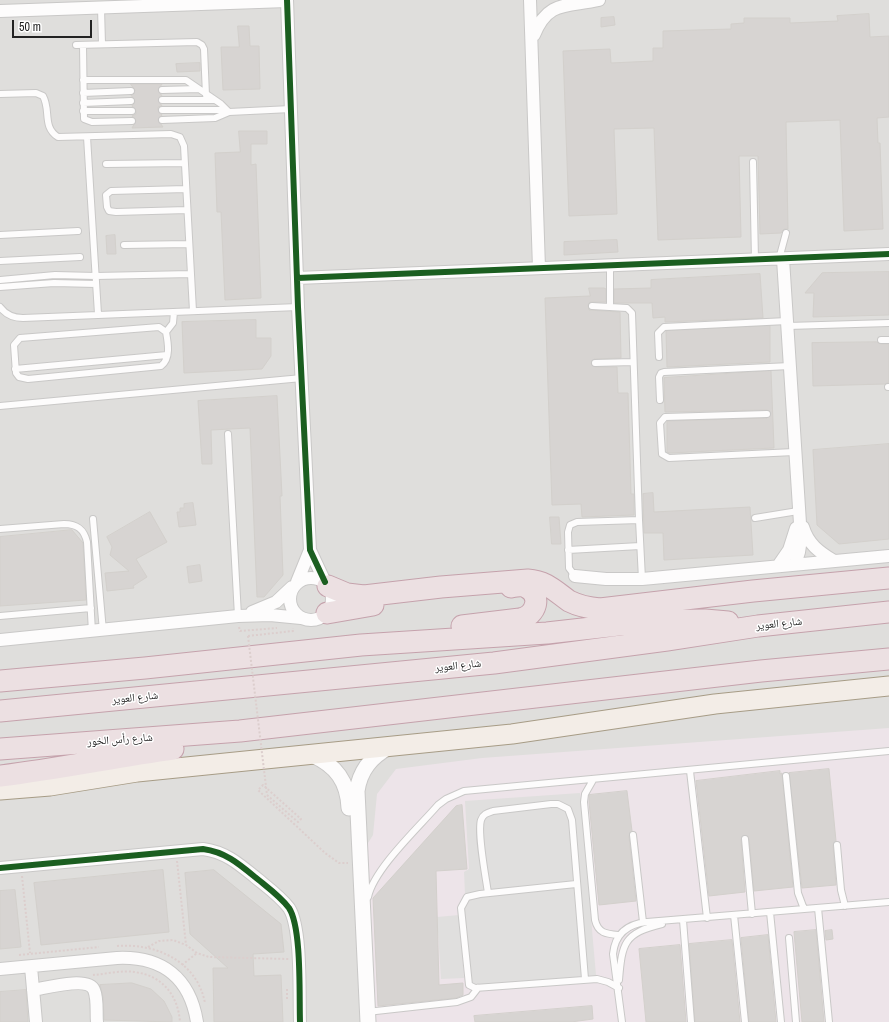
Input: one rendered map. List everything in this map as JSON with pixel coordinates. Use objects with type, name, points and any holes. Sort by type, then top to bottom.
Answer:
[{"type":"highway","points":[[326,584],[347,594],[364,596],[442,587],[535,580],[551,586],[576,604],[600,609],[760,590],[889,578]]},
{"type":"highway","points":[[327,613],[360,606],[420,604],[469,591],[489,588],[522,586],[530,590],[536,598],[536,603],[532,613],[524,618],[450,627],[425,633],[401,643]]},
{"type":"highway","name":"شارع العوير","points":[[0,711],[494,663],[667,640],[758,626],[889,612]]},
{"type":"highway","points":[[0,681],[145,668],[361,645],[547,633],[680,620],[705,620],[758,626]]},
{"type":"highway","points":[[0,776],[61,768],[136,754],[213,744],[240,731],[761,671],[889,659]]},
{"type":"highway","name":"شارع رأس الخور","points":[[0,749],[240,731]]},
{"type":"main road","points":[[0,790],[50,786],[137,772],[312,756],[538,730],[715,704],[889,686]]},
{"type":"street","points":[[0,11],[287,0],[298,307],[310,550],[332,597],[332,603],[327,613],[317,619],[297,622],[270,615],[238,616],[0,640]]},
{"type":"street","points":[[530,0],[539,268]]},
{"type":"street","points":[[532,40],[541,20],[554,8],[565,3],[599,0]]},
{"type":"street","points":[[297,278],[889,254]]},
{"type":"street","points":[[781,259],[790,366],[794,452],[801,546],[795,564]]},
{"type":"street","points":[[798,511],[806,536],[810,543],[834,561]]},
{"type":"street","points":[[778,566],[794,540],[798,511]]},
{"type":"street","points":[[297,622],[289,600],[310,550]]},
{"type":"street","points":[[575,576],[642,579],[889,556]]},
{"type":"street","points":[[238,616],[270,606],[295,584],[311,577],[326,584]]},
{"type":"street","points":[[365,1019],[363,916],[357,791],[360,778],[368,764],[381,751],[389,747]]},
{"type":"street","points":[[312,756],[331,766],[342,779],[349,796],[352,864],[365,1019]]},
{"type":"street","points":[[0,868],[203,849],[226,855],[277,895],[290,909],[294,918],[296,928],[291,961],[300,1022]]},
{"type":"street","points":[[0,969],[117,958],[146,960],[160,965],[182,983],[190,995],[195,1008],[197,1022]]},
{"type":"street","points":[[31,967],[36,1022]]},
{"type":"street","points":[[33,990],[77,983],[90,985],[94,990],[97,1022]]},
{"type":"lane","points":[[101,8],[102,44]]},
{"type":"lane","points":[[76,45],[197,42],[202,45],[204,49],[206,95]]},
{"type":"lane","points":[[83,45],[84,119],[88,121],[132,121]]},
{"type":"lane","points":[[83,80],[180,79],[190,82],[199,88],[229,112]]},
{"type":"lane","points":[[162,90],[199,88]]},
{"type":"lane","points":[[83,93],[131,91]]},
{"type":"lane","points":[[0,94],[39,94],[45,100],[48,127],[52,133],[58,137],[176,134],[184,141],[193,311]]},
{"type":"lane","points":[[162,100],[215,100]]},
{"type":"lane","points":[[83,103],[132,102]]},
{"type":"lane","points":[[162,110],[221,110],[229,112],[291,109]]},
{"type":"lane","points":[[83,111],[132,111]]},
{"type":"lane","points":[[162,120],[215,118],[229,112]]},
{"type":"lane","points":[[87,137],[98,314]]},
{"type":"lane","points":[[753,162],[755,260]]},
{"type":"lane","points":[[106,164],[185,163]]},
{"type":"lane","points":[[186,189],[111,191],[106,195],[106,204],[109,210],[116,212],[187,210]]},
{"type":"lane","points":[[0,235],[78,231]]},
{"type":"lane","points":[[781,259],[786,233]]},
{"type":"lane","points":[[124,245],[189,244]]},
{"type":"lane","points":[[0,261],[80,257]]},
{"type":"lane","points":[[610,265],[610,307]]},
{"type":"lane","points":[[0,280],[55,275],[96,276],[191,274]]},
{"type":"lane","points":[[0,287],[54,283],[96,284]]},
{"type":"lane","points":[[592,306],[627,308],[632,313],[642,579]]},
{"type":"lane","points":[[0,309],[15,318],[298,307]]},
{"type":"lane","points":[[166,332],[163,329],[155,327],[20,338],[14,345],[15,369],[19,377],[24,379],[156,367],[165,364],[167,354],[166,332],[173,323],[174,312]]},
{"type":"lane","points":[[659,357],[658,333],[664,327],[889,323]]},
{"type":"lane","points":[[881,340],[889,340]]},
{"type":"lane","points":[[15,369],[167,354]]},
{"type":"lane","points":[[595,363],[633,362]]},
{"type":"lane","points":[[660,400],[659,377],[664,372],[790,366]]},
{"type":"lane","points":[[0,406],[302,378]]},
{"type":"lane","points":[[767,414],[665,418],[660,423],[662,454],[669,458],[794,452]]},
{"type":"lane","points":[[228,434],[238,616]]},
{"type":"lane","points":[[755,518],[798,511]]},
{"type":"lane","points":[[93,519],[98,631]]},
{"type":"lane","points":[[575,576],[569,568],[568,550],[568,528],[574,522],[639,520]]},
{"type":"lane","points":[[0,529],[64,524],[72,524],[80,527],[85,534],[87,542],[91,608],[98,631]]},
{"type":"lane","points":[[568,550],[640,546]]},
{"type":"lane","points":[[0,616],[91,608]]},
{"type":"lane","points":[[363,916],[370,886],[379,872],[446,799],[464,791],[690,771],[889,751]]},
{"type":"lane","points":[[690,771],[707,918]]},
{"type":"lane","points":[[786,776],[796,884],[804,909]]},
{"type":"lane","points":[[593,780],[585,794],[584,802],[596,927],[601,932],[618,935]]},
{"type":"lane","points":[[488,893],[480,828],[483,816],[493,811],[552,804],[563,805],[571,814],[585,979]]},
{"type":"lane","points":[[633,835],[643,922]]},
{"type":"lane","points":[[745,839],[752,914]]},
{"type":"lane","points":[[837,845],[841,890],[845,906]]},
{"type":"lane","points":[[576,884],[488,893],[468,897],[461,908],[469,984],[471,987],[478,988],[597,979],[608,982],[619,988]]},
{"type":"lane","points":[[622,1022],[619,988],[613,954],[614,943],[618,935],[631,925],[643,922],[889,902]]},
{"type":"lane","points":[[818,908],[830,1022]]},
{"type":"lane","points":[[770,912],[781,1022]]},
{"type":"lane","points":[[734,915],[745,1022]]},
{"type":"lane","points":[[619,988],[621,958],[629,939],[637,932],[647,928],[681,920]]},
{"type":"lane","points":[[681,920],[691,1022]]},
{"type":"lane","points":[[789,938],[796,1022]]},
{"type":"lane","points":[[365,1019],[457,1002],[471,998],[478,988]]},
{"type":"path","points":[[297,622],[293,632],[248,636],[267,794],[298,822],[302,819],[262,785],[258,790],[325,853],[339,863],[352,864]]},
{"type":"path","points":[[240,631],[278,628]]},
{"type":"path","points":[[176,851],[186,945]]},
{"type":"path","points":[[21,866],[31,967]]},
{"type":"path","points":[[148,947],[159,941],[173,940],[186,945],[197,953],[209,958],[291,961],[287,952]]},
{"type":"path","points":[[182,965],[197,953]]},
{"type":"path","points":[[87,976],[134,971],[155,978],[170,989],[179,1008],[180,1022]]},
{"type":"path","points":[[287,988],[288,1003]]},
{"type":"shaded area","points":[[0,0],[889,0],[889,1022],[0,1022]]},
{"type":"shaded area","points":[[889,728],[889,1022],[369,1022],[363,851],[373,835],[377,794],[396,769],[482,758]]},
{"type":"shaded area","points":[[580,793],[596,975],[471,987],[462,898],[465,894],[464,872],[469,869],[465,801]]},
{"type":"shaded area","points":[[459,915],[464,978],[441,979],[437,917]]},
{"type":"building","points":[[869,14],[870,37],[889,36],[889,117],[877,118],[878,143],[880,143],[883,229],[844,231],[840,120],[786,122],[788,229],[784,229],[781,233],[760,234],[758,156],[739,156],[741,237],[658,240],[654,128],[614,129],[617,214],[569,216],[563,51],[610,49],[611,63],[653,61],[653,48],[663,48],[663,31],[731,29],[731,24],[744,23],[744,18],[790,18],[790,23],[838,21],[837,16]]},
{"type":"building","points":[[614,17],[615,25],[601,27],[601,18]]},
{"type":"building","points":[[238,26],[249,26],[250,46],[259,46],[260,89],[223,90],[221,47],[239,47]]},
{"type":"building","points":[[200,63],[200,71],[177,72],[176,64]]},
{"type":"building","points":[[131,84],[162,84],[158,90],[162,96],[158,100],[162,106],[158,107],[158,110],[162,115],[158,120],[163,127],[132,128],[136,121],[132,116],[136,114],[136,111],[132,106],[135,101],[131,95],[135,91]]},
{"type":"building","points":[[239,131],[267,131],[267,144],[251,144],[251,165],[256,164],[261,298],[225,300],[221,212],[217,212],[215,153],[240,152]]},
{"type":"building","points":[[115,235],[116,254],[107,254],[106,236]]},
{"type":"building","points":[[617,240],[618,252],[564,255],[564,242]]},
{"type":"building","points":[[889,272],[889,315],[813,317],[814,293],[805,293],[822,273]]},
{"type":"building","points":[[760,274],[763,318],[665,322],[665,317],[653,318],[652,303],[614,303],[614,289],[651,288],[651,280]]},
{"type":"building","points":[[589,288],[606,289],[606,302],[590,302],[588,305],[589,310],[620,312],[621,358],[594,359],[591,364],[595,367],[617,367],[618,393],[628,393],[631,494],[634,494],[634,515],[582,517],[581,504],[552,505],[545,298],[590,296]]},
{"type":"building","points":[[256,320],[256,338],[271,338],[271,356],[262,369],[184,373],[182,322]]},
{"type":"building","points":[[770,326],[770,362],[667,367],[666,331]]},
{"type":"building","points":[[877,342],[881,344],[889,344],[889,382],[885,384],[813,386],[812,343]]},
{"type":"building","points":[[771,371],[774,448],[667,452],[667,421],[767,418],[771,413],[767,410],[665,412],[664,378]]},
{"type":"building","points":[[277,396],[282,496],[280,496],[283,575],[264,597],[257,597],[250,428],[211,430],[212,464],[202,464],[198,401]]},
{"type":"building","points":[[889,444],[889,539],[839,544],[817,525],[813,450]]},
{"type":"building","points":[[653,493],[654,512],[750,507],[753,555],[664,560],[663,533],[644,533],[643,494]]},
{"type":"building","points":[[193,503],[196,525],[179,527],[177,512],[180,512],[180,508],[184,508],[184,504]]},
{"type":"building","points":[[150,512],[167,542],[136,559],[147,577],[133,586],[134,588],[107,591],[105,573],[129,571],[110,555],[112,547],[107,537]]},
{"type":"building","points":[[550,517],[559,517],[561,544],[552,544]]},
{"type":"building","points":[[72,530],[83,543],[86,600],[0,606],[0,537]]},
{"type":"building","points":[[200,565],[202,581],[189,583],[187,567]]},
{"type":"building","points":[[829,769],[836,841],[833,845],[836,885],[802,888],[789,773]]},
{"type":"building","points":[[780,771],[780,774],[782,773],[793,887],[754,891],[749,839],[745,835],[741,839],[745,892],[709,896],[696,781]]},
{"type":"building","points":[[627,791],[632,831],[629,836],[636,901],[599,905],[589,795]]},
{"type":"building","points":[[462,805],[467,869],[436,871],[439,985],[463,983],[463,995],[456,998],[378,1006],[373,898],[456,806]]},
{"type":"building","points":[[163,870],[169,932],[41,945],[34,883]]},
{"type":"building","points":[[214,870],[281,924],[284,952],[253,954],[254,976],[281,975],[283,1022],[214,1022],[213,968],[228,968],[190,934],[185,873]]},
{"type":"building","points":[[15,890],[21,947],[0,949],[0,891]]},
{"type":"building","points":[[816,930],[824,1022],[802,1022],[794,932]]},
{"type":"building","points":[[832,930],[833,939],[826,940],[825,931]]},
{"type":"building","points":[[768,935],[776,1022],[749,1022],[741,938]]},
{"type":"building","points":[[732,940],[740,1022],[695,1022],[689,944]]},
{"type":"building","points":[[680,945],[686,1022],[646,1022],[639,949]]},
{"type":"building","points":[[132,983],[151,989],[164,1001],[172,1017],[172,1022],[104,1020],[103,997],[100,985]]},
{"type":"building","points":[[26,990],[28,1022],[0,1022],[0,992]]},
{"type":"building","points":[[592,1006],[593,1019],[571,1022],[475,1022],[474,1016]]},
{"type":"cycle path","points":[[287,0],[298,307],[310,550],[325,582]]},
{"type":"cycle path","points":[[297,278],[889,254]]},
{"type":"cycle path","points":[[0,868],[203,849],[225,855],[243,867],[269,888],[289,908],[293,918],[298,946],[300,1022]]}]
